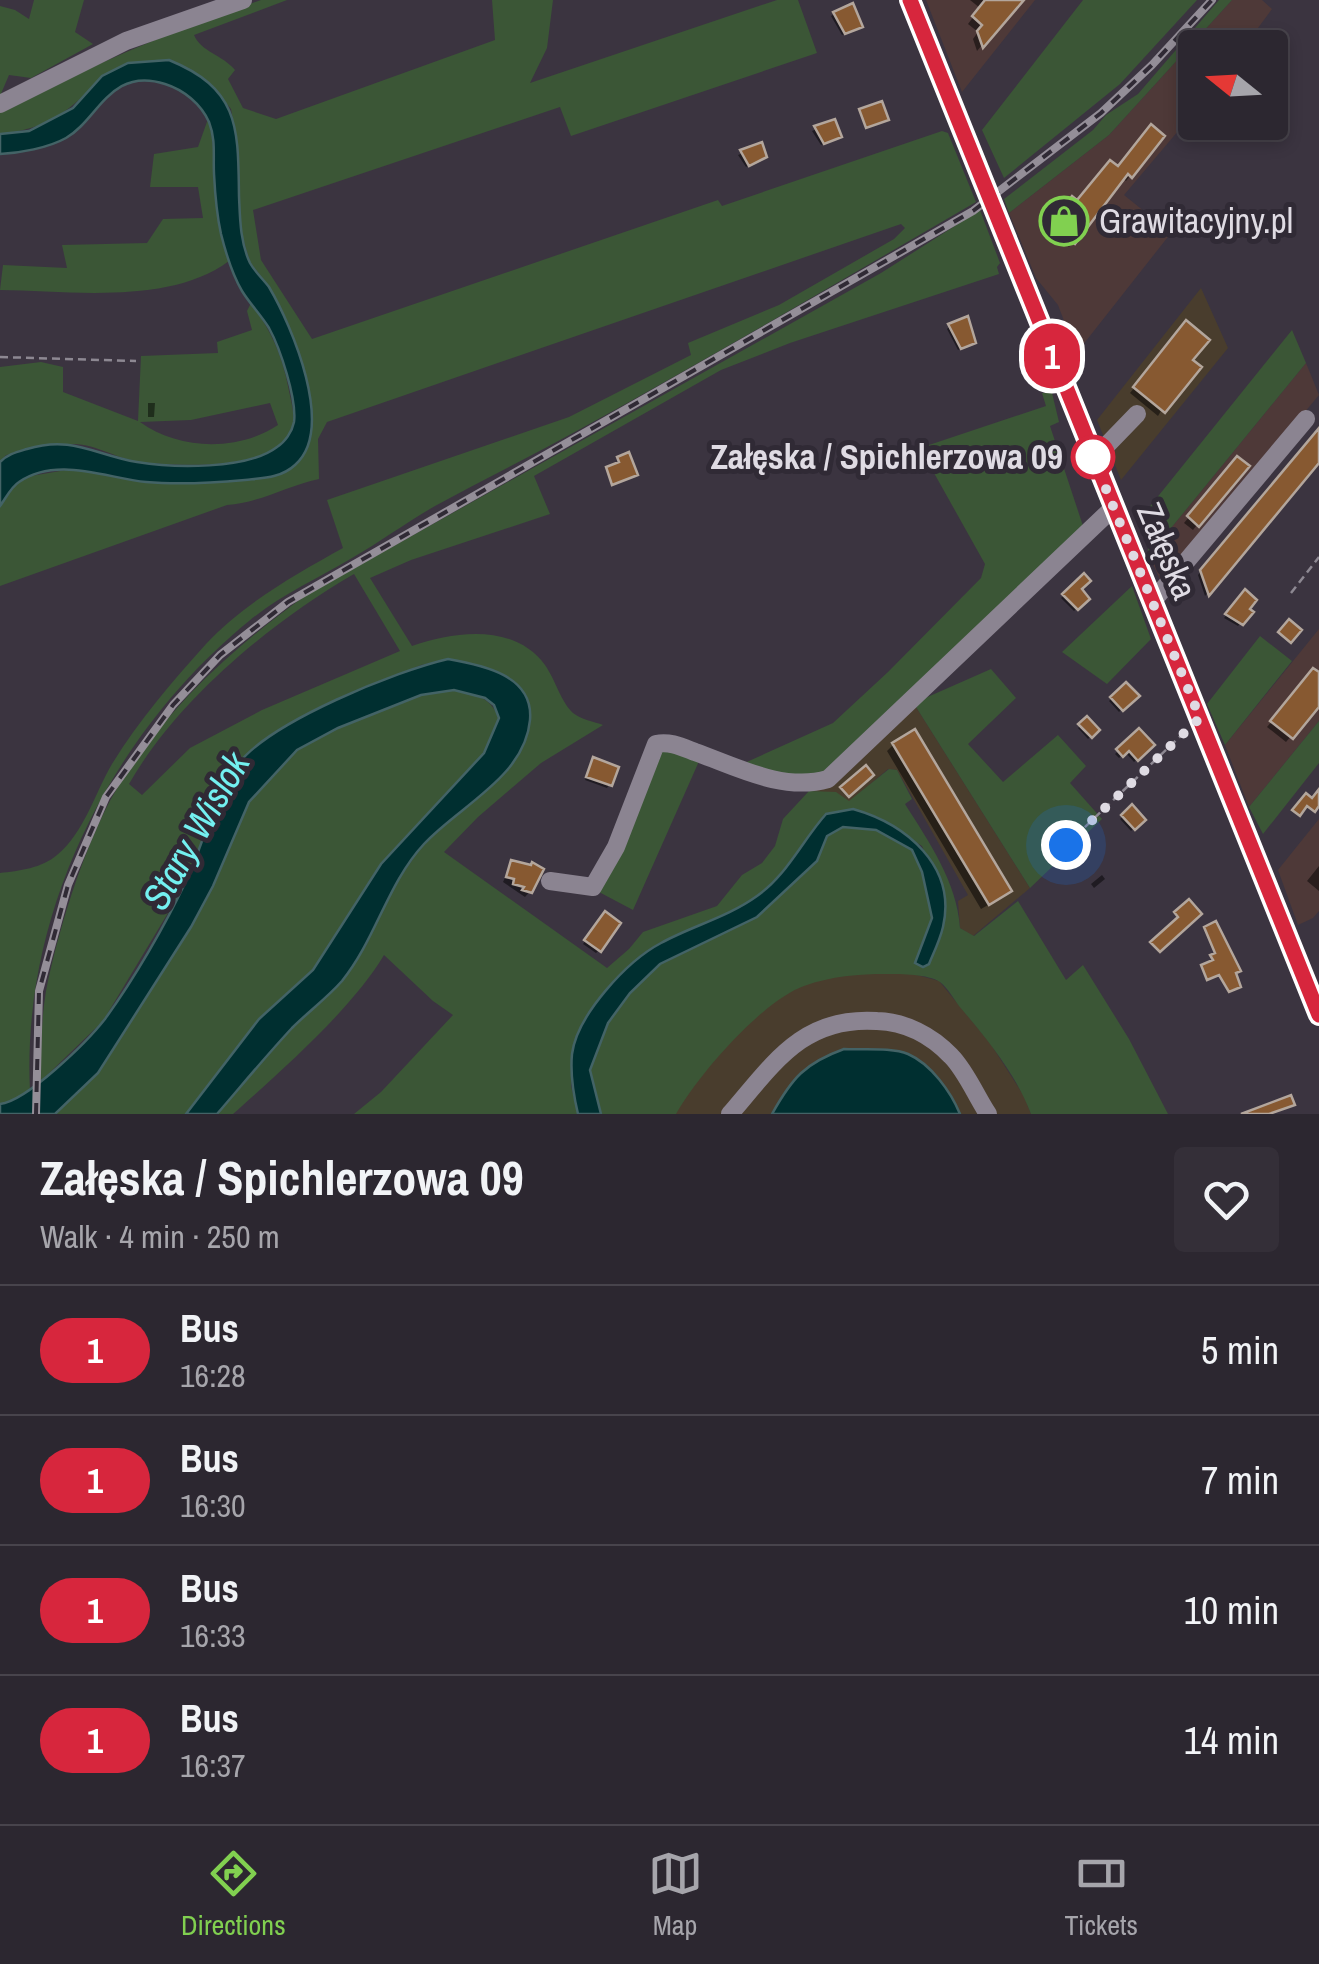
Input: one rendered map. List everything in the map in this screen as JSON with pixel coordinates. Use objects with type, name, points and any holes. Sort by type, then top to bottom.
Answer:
[{"type":"street","points":[[0,104],[126,41],[243,0]]},
{"type":"street","name":"Załęska","points":[[910,0],[1319,1015]]},
{"type":"street","points":[[1090,450],[1107,444],[1137,414]]},
{"type":"street","points":[[1153,602],[1306,418]]},
{"type":"street","points":[[550,881],[593,886],[616,847],[656,744],[676,745],[762,777],[811,784],[828,779],[1114,508]]},
{"type":"street","points":[[730,1114],[780,1055],[814,1029],[849,1019],[896,1022],[927,1036],[954,1058],[988,1114]]},
{"type":"path","points":[[0,357],[136,361]]},
{"type":"path","points":[[1290,592],[1319,557]]},
{"type":"path","points":[[1066,845],[1200,718]]},
{"type":"shaded area","points":[[34,0],[84,0],[75,32],[93,44],[31,78],[9,75],[0,96],[0,6],[29,19]]},
{"type":"shaded area","points":[[261,0],[287,0],[194,35],[202,46],[235,70],[228,79],[243,108],[276,119],[495,40],[492,0],[553,0],[547,48],[530,83],[777,0],[798,0],[817,53],[571,136],[560,107],[253,210],[261,260],[312,339],[718,200],[722,206],[942,131],[948,133],[976,202],[632,400],[425,512],[273,603],[200,666],[156,717],[117,772],[85,831],[59,893],[41,958],[31,1024],[30,1091],[10,1103],[0,1104],[0,873],[37,866],[57,855],[82,824],[133,732],[206,644],[253,603],[343,548],[327,500],[569,417],[691,355],[688,343],[779,305],[894,239],[905,228],[901,224],[327,422],[318,439],[319,479],[227,505],[0,586],[0,506],[17,483],[31,476],[89,470],[144,482],[183,484],[309,443],[285,322],[269,287],[250,262],[240,228],[238,148],[231,109],[210,83],[102,76],[80,99],[45,123],[0,134],[0,112],[128,51]]},
{"type":"shaded area","points":[[926,0],[1035,0],[962,92]]},
{"type":"shaded area","points":[[1083,0],[1197,0],[1120,84],[1004,178],[982,130]]},
{"type":"shaded area","points":[[1219,0],[1232,0],[1205,30],[1193,30]]},
{"type":"shaded area","points":[[1232,0],[1262,0],[1272,9],[1257,30],[1205,30]]},
{"type":"shaded area","points":[[1178,48],[1178,59],[1109,135],[1009,213],[1004,199],[1093,130],[1106,115],[1138,94]]},
{"type":"shaded area","points":[[1178,59],[1178,131],[1124,195],[1171,233],[1071,360],[1058,305],[1036,278],[1009,213],[1109,135]]},
{"type":"shaded area","points":[[169,60],[210,84],[230,113],[238,150],[244,247],[250,263],[278,304],[298,351],[311,403],[307,449],[284,473],[233,481],[158,483],[49,470],[19,482],[0,506],[0,462],[27,449],[71,445],[137,462],[209,465],[264,454],[283,442],[293,426],[293,400],[278,348],[269,328],[242,291],[227,256],[217,212],[211,129],[206,115],[191,99],[165,84],[131,82],[107,97],[66,138],[51,145],[0,154],[0,134],[29,131],[73,108],[102,76],[128,63]]},
{"type":"shaded area","points":[[208,119],[217,207],[229,261],[205,275],[149,290],[0,290],[3,265],[67,268],[62,245],[147,243],[163,219],[203,218],[198,187],[150,187],[154,154],[198,147]]},
{"type":"shaded area","points":[[980,210],[1000,263],[999,274],[721,370],[534,476],[550,514],[411,560],[370,578],[412,646],[465,634],[517,642],[545,665],[573,713],[603,725],[541,763],[444,852],[607,968],[643,932],[717,906],[742,875],[762,863],[775,846],[783,819],[809,791],[836,792],[849,801],[889,769],[897,770],[912,799],[905,804],[948,879],[960,928],[974,936],[1018,901],[1066,980],[1083,965],[1129,1039],[1168,1114],[1031,1114],[1000,1057],[943,984],[922,976],[887,974],[835,978],[787,994],[732,1041],[676,1114],[601,1114],[590,1071],[608,1023],[630,993],[660,964],[757,917],[817,861],[827,836],[843,827],[876,830],[912,850],[922,872],[932,918],[915,963],[943,931],[945,902],[922,846],[878,817],[853,809],[826,814],[788,868],[760,894],[736,909],[661,942],[642,954],[611,985],[581,1025],[571,1086],[578,1114],[354,1114],[381,1092],[453,1015],[384,955],[354,997],[293,1059],[233,1114],[217,1114],[293,1027],[341,982],[366,946],[391,890],[423,845],[505,772],[531,716],[525,694],[507,676],[448,659],[421,665],[287,726],[256,746],[238,764],[186,883],[103,1021],[39,1083],[46,991],[67,909],[98,824],[143,750],[207,676],[308,594],[881,273]],"holes":[[[354,574],[400,651],[262,710],[190,748],[142,795],[129,784],[149,753],[199,693],[259,639]]]},
{"type":"shaded area","points":[[1201,288],[1228,348],[1121,480],[1097,420]]},
{"type":"shaded area","points":[[251,303],[274,342],[292,405],[293,424],[285,440],[271,451],[227,463],[179,465],[133,461],[74,444],[6,455],[0,462],[0,367],[41,362],[63,367],[63,392],[138,421],[141,356],[218,353],[217,342],[252,330],[247,311]],"holes":[[[270,403],[278,425],[245,440],[208,444],[172,438],[140,422],[191,420]]]},
{"type":"shaded area","points":[[1292,330],[1306,363],[1149,555],[1143,515]]},
{"type":"shaded area","points":[[1306,363],[1319,395],[1162,584],[1149,555]]},
{"type":"shaded area","points":[[1042,393],[1052,393],[1059,422],[1050,426],[1084,529],[817,779],[740,765],[833,723],[981,578],[985,564],[920,448],[1046,406]]},
{"type":"shaded area","points":[[1132,586],[1151,639],[1107,684],[1062,652]]},
{"type":"shaded area","points":[[1319,629],[1319,721],[1249,807],[1225,745]]},
{"type":"shaded area","points":[[1260,636],[1292,661],[1225,745],[1207,704]]},
{"type":"shaded area","points":[[448,659],[490,669],[524,692],[530,720],[516,758],[488,789],[424,844],[400,876],[364,948],[342,981],[292,1028],[217,1114],[186,1114],[259,1019],[313,970],[381,864],[484,753],[499,718],[494,705],[485,698],[454,690],[421,695],[338,728],[297,750],[249,802],[191,927],[98,1073],[55,1114],[0,1114],[0,1104],[25,1093],[56,1069],[116,1003],[178,898],[222,790],[239,763],[278,731],[336,700],[398,674]]},
{"type":"shaded area","points":[[991,669],[1016,698],[968,744],[1003,782],[1058,735],[1086,766],[1070,783],[1102,819],[1030,888],[916,707],[923,699]]},
{"type":"shaded area","points":[[454,690],[486,701],[499,718],[484,753],[381,864],[313,970],[259,1019],[186,1114],[55,1114],[98,1073],[191,927],[249,802],[297,750],[338,728],[421,695]]},
{"type":"shaded area","points":[[916,707],[1030,888],[973,936],[960,928],[958,901],[968,895],[897,770],[888,769],[849,802],[809,791]]},
{"type":"shaded area","points":[[1319,721],[1319,763],[1263,834],[1249,807]]},
{"type":"shaded area","points":[[666,747],[700,759],[633,910],[599,892],[657,754]]},
{"type":"shaded area","points":[[853,809],[908,837],[935,867],[945,905],[942,932],[929,964],[923,967],[915,963],[932,918],[922,872],[912,850],[876,830],[843,827],[827,836],[817,861],[757,917],[660,964],[630,993],[608,1023],[590,1070],[601,1114],[578,1114],[571,1069],[576,1039],[593,1006],[619,976],[648,951],[757,896],[786,868],[826,814]]},
{"type":"shaded area","points":[[1319,819],[1319,911],[1298,925],[1278,870]]},
{"type":"shaded area","points":[[781,938],[939,981],[990,1043],[1031,1114],[614,1114]]},
{"type":"shaded area","points":[[844,1049],[908,1054],[925,1064],[939,1080],[960,1114],[772,1114],[801,1073]]},
{"type":"building","points":[[985,0],[1024,0],[983,48],[977,31],[982,25],[972,16]]},
{"type":"building","points":[[853,3],[863,27],[845,34],[833,12]]},
{"type":"building","points":[[882,101],[889,120],[866,128],[859,109]]},
{"type":"building","points":[[835,119],[842,137],[824,144],[814,126]]},
{"type":"building","points":[[1151,124],[1165,136],[1132,178],[1128,174],[1075,244],[1050,224],[1072,196],[1077,200],[1110,160],[1118,166]]},
{"type":"building","points":[[762,142],[767,157],[749,166],[740,150]]},
{"type":"building","points":[[968,316],[976,343],[961,349],[948,324]]},
{"type":"building","points":[[1186,320],[1210,340],[1193,360],[1202,367],[1165,413],[1133,387]]},
{"type":"building","points":[[1319,428],[1319,463],[1209,596],[1200,570]]},
{"type":"building","points":[[629,452],[638,475],[612,485],[606,467]]},
{"type":"building","points":[[1237,456],[1250,466],[1199,527],[1187,516]]},
{"type":"building","points":[[1084,573],[1091,581],[1082,589],[1090,599],[1078,610],[1062,594]]},
{"type":"building","points":[[1245,589],[1257,600],[1250,609],[1254,612],[1243,625],[1225,614]]},
{"type":"building","points":[[1289,619],[1302,630],[1291,643],[1278,632]]},
{"type":"building","points":[[1313,668],[1319,672],[1319,707],[1293,739],[1270,721]]},
{"type":"building","points":[[1126,682],[1140,696],[1123,711],[1110,697]]},
{"type":"building","points":[[1087,716],[1100,730],[1092,738],[1078,724]]},
{"type":"building","points":[[1139,728],[1155,745],[1138,761],[1129,751],[1123,757],[1116,749]]},
{"type":"building","points":[[915,729],[1012,891],[989,905],[892,743]]},
{"type":"building","points":[[593,757],[619,767],[612,786],[586,777]]},
{"type":"building","points":[[866,765],[874,775],[849,797],[840,787]]},
{"type":"building","points":[[1319,789],[1315,812],[1307,806],[1300,816],[1292,810],[1306,793],[1312,798]]},
{"type":"building","points":[[1132,804],[1146,820],[1135,830],[1121,815]]},
{"type":"building","points":[[511,860],[531,865],[532,862],[544,869],[532,893],[506,877]]},
{"type":"building","points":[[1189,899],[1202,914],[1160,952],[1150,942],[1178,917],[1174,912]]},
{"type":"building","points":[[605,911],[621,923],[601,952],[584,940]]},
{"type":"building","points":[[1216,921],[1241,971],[1236,973],[1241,987],[1229,992],[1219,975],[1207,980],[1201,965],[1213,960],[1210,955],[1215,953],[1204,927]]},
{"type":"building","points":[[1291,1095],[1295,1105],[1269,1114],[1241,1114]]},
{"type":"railway","points":[[36,1114],[39,991],[68,885],[106,797],[173,705],[220,655],[288,602],[973,211],[1101,113],[1212,0]]},
{"type":"bus line","name":"1","points":[[910,0],[1319,1015]]},
{"type":"place","name":"Grawitacyjny.pl","points":[[1064,221]]},
{"type":"place","name":"Załęska / Spichlerzowa 09","points":[[1093,457]]},
{"type":"route","points":[[1066,845],[1200,718],[1090,450],[1093,457]]},
{"type":"water label","name":"Stary Wislok","points":[[196,831]]}]
